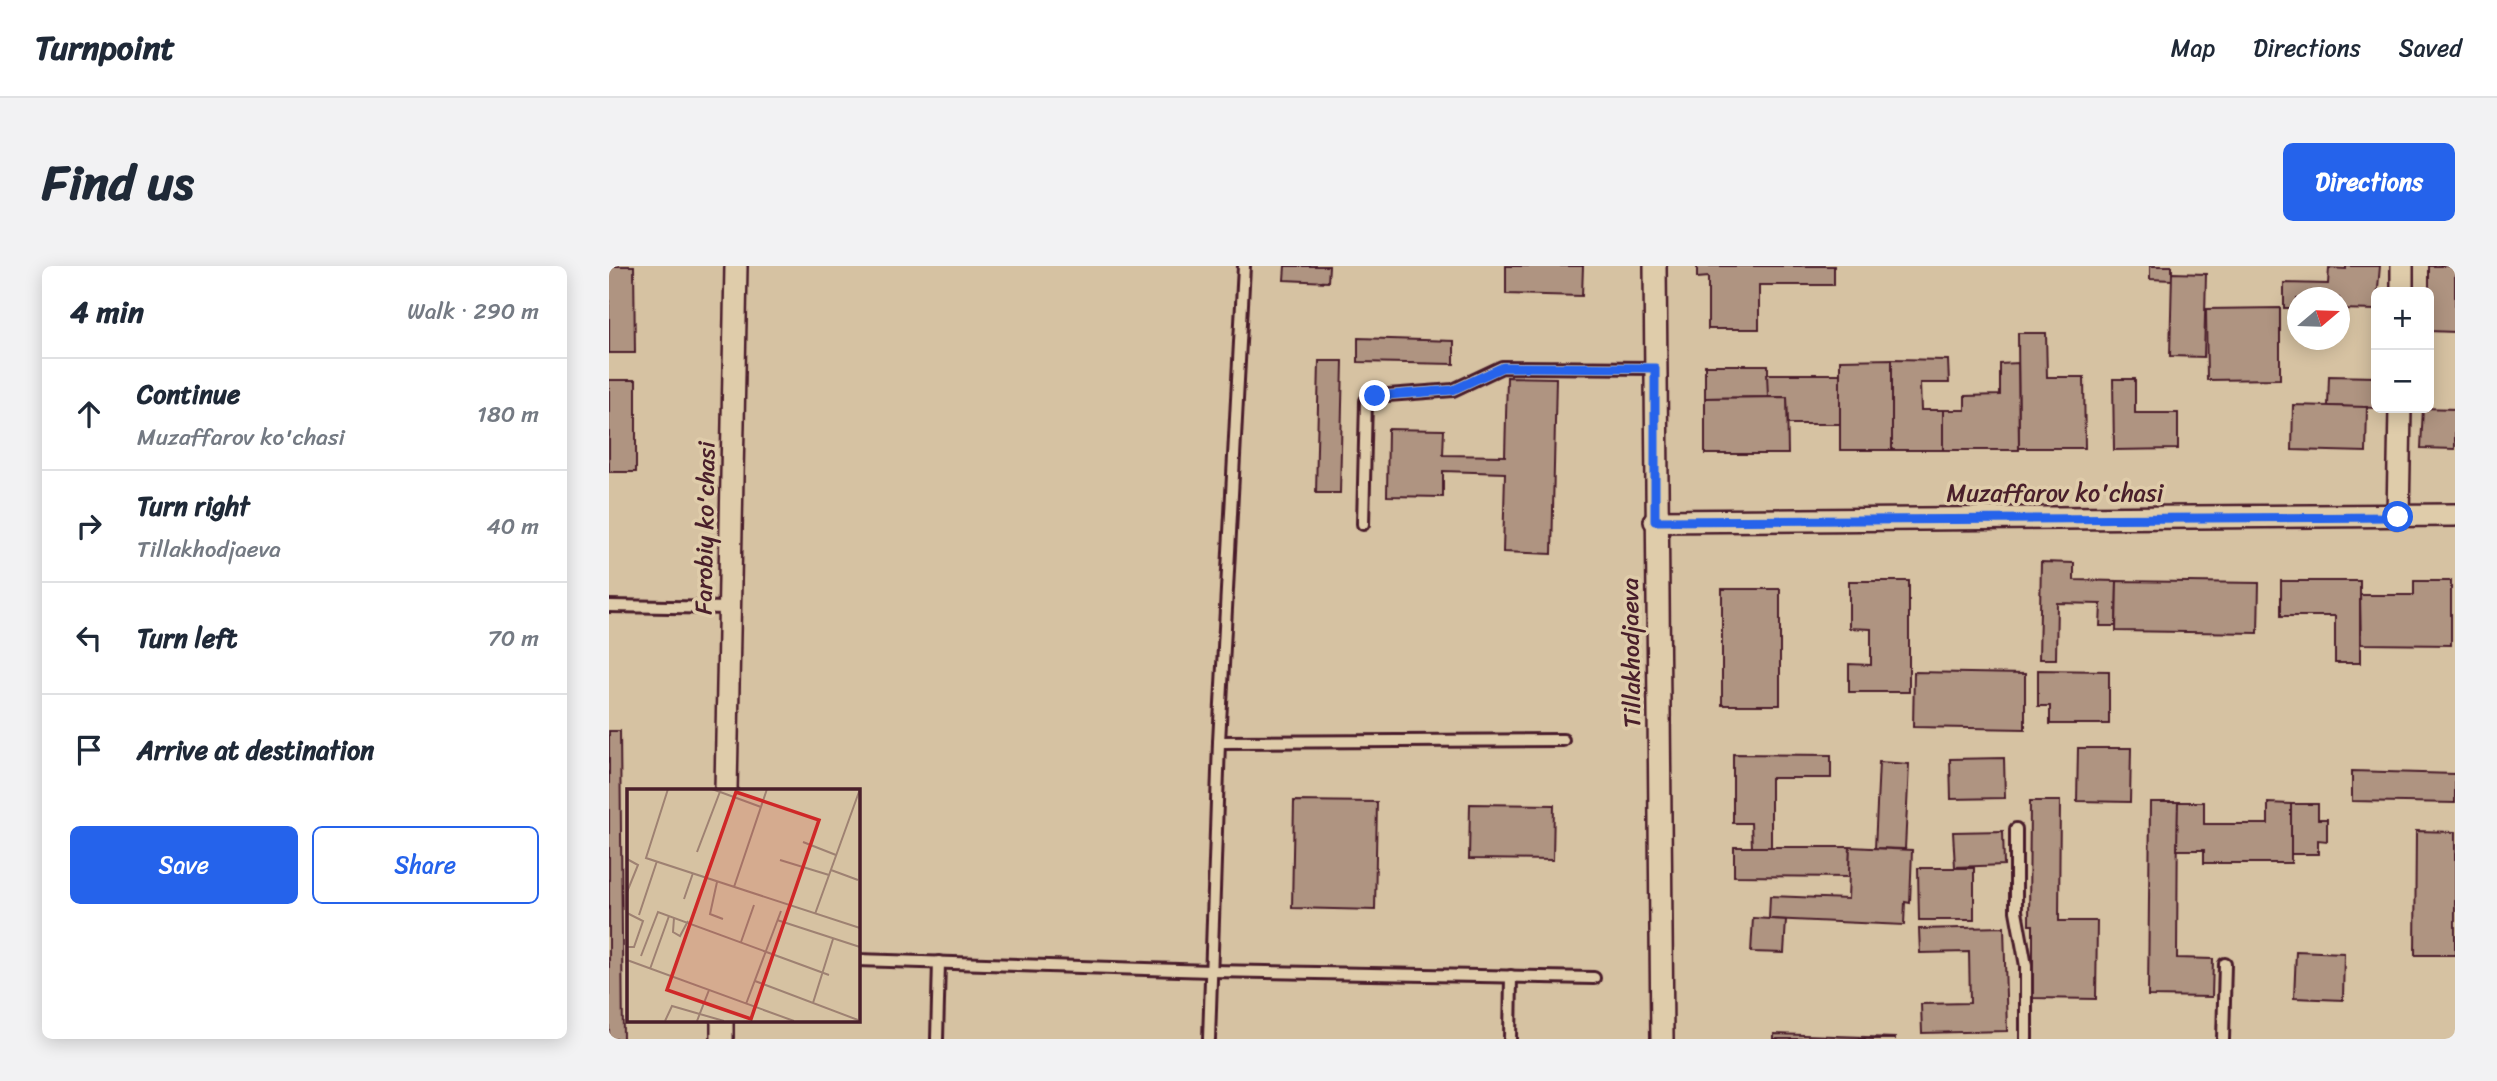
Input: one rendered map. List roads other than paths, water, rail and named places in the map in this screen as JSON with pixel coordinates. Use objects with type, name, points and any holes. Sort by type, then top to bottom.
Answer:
[{"type":"street","name":"Farobiy ko'chasi","points":[[726,789],[736,266]]},
{"type":"street","name":"Tillakhodjaeva","points":[[1655,266],[1655,521],[1662,1039]]},
{"type":"street","points":[[2402,266],[2402,287]]},
{"type":"street","points":[[2398,517],[2400,413]]},
{"type":"street","name":"Muzaffarov ko'chasi","points":[[1655,521],[2455,515]]},
{"type":"street","points":[[722,1021],[722,1039]]},
{"type":"lane","points":[[1209,1039],[1219,742],[1244,266]]},
{"type":"lane","points":[[1363,524],[1366,401],[1375,396],[1453,390],[1503,367],[1655,368]]},
{"type":"lane","points":[[609,606],[730,608]]},
{"type":"lane","points":[[1219,742],[1563,740]]},
{"type":"lane","points":[[2015,829],[2016,911],[2026,965],[2026,1039]]},
{"type":"lane","points":[[859,960],[1211,971],[1594,978]]},
{"type":"lane","points":[[937,1039],[939,962]]},
{"type":"lane","points":[[2223,1039],[2225,964]]},
{"type":"lane","points":[[1510,1039],[1511,976]]}]
